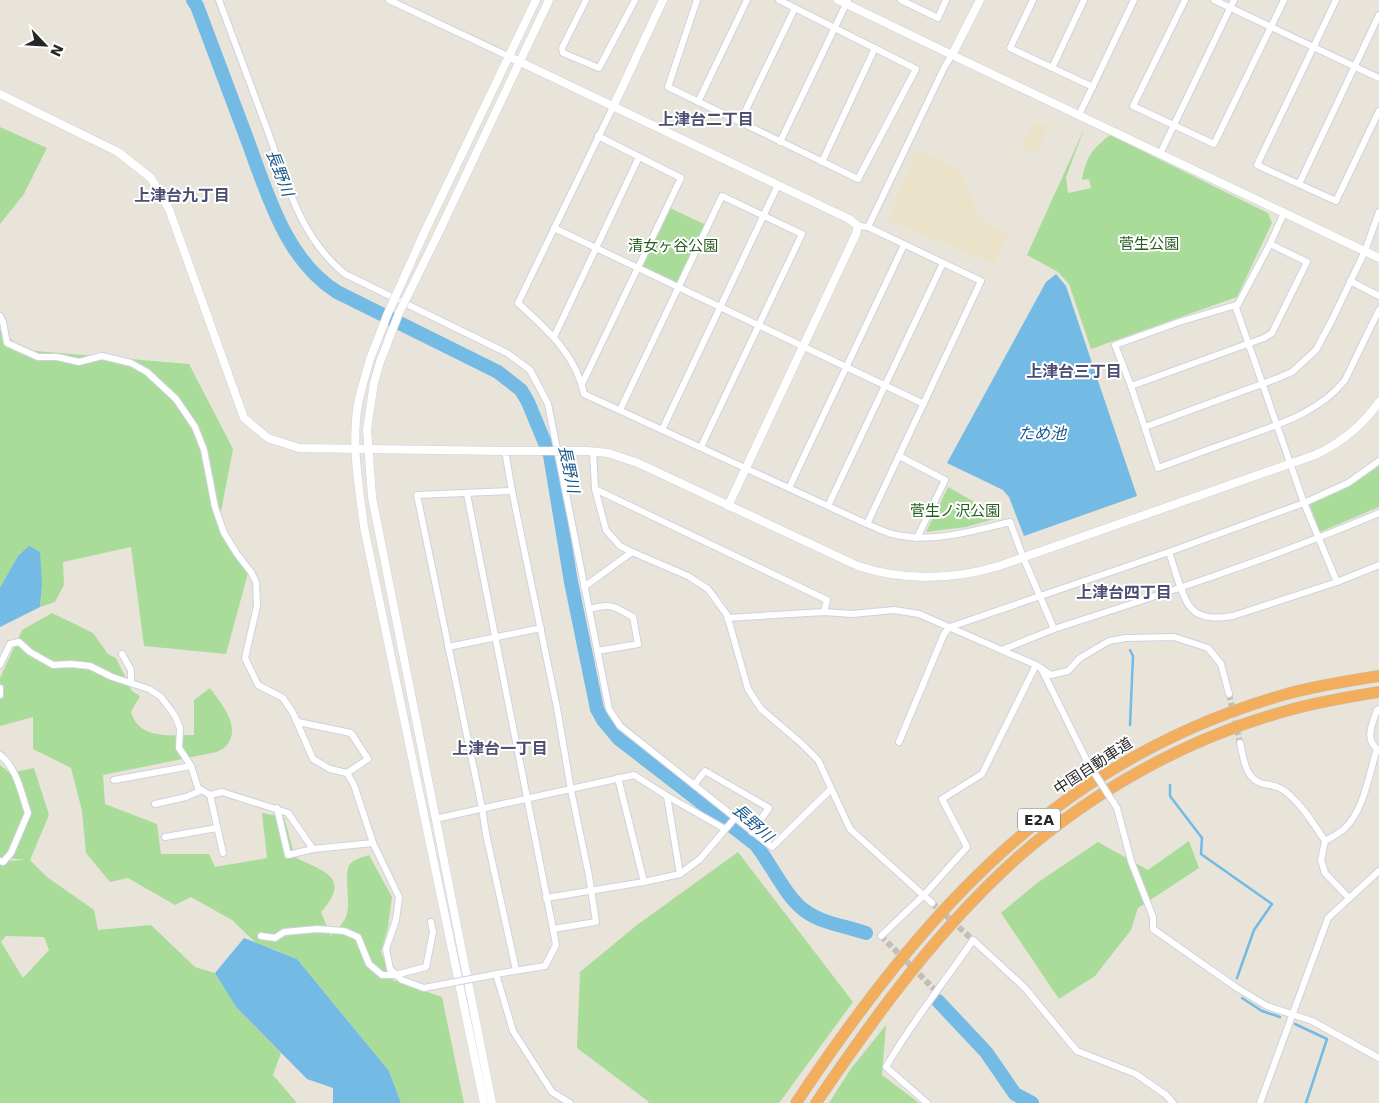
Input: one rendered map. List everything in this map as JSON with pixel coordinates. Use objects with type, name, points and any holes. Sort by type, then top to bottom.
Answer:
[{"type":"highway","name":"中国自動車道","points":[[796,1103],[878,989],[938,914],[1006,847],[1078,790],[1156,744],[1223,715],[1292,692],[1327,684],[1379,676]]},
{"type":"highway","name":"中国自動車道","points":[[816,1103],[891,998],[951,925],[1018,858],[1058,826],[1122,781],[1200,741],[1286,711],[1330,700],[1379,692]]},
{"type":"street","points":[[219,0],[299,215],[329,262],[345,274],[507,352],[530,370],[548,404],[609,709],[620,726],[772,847],[831,789]]},
{"type":"street","points":[[389,0],[849,219],[858,226],[868,227],[981,281],[867,524]]},
{"type":"street","points":[[484,1103],[364,527],[356,468],[358,404],[370,359],[388,313],[425,231],[536,0]]},
{"type":"street","points":[[492,1103],[372,496],[367,429],[380,362],[400,313],[549,0]]},
{"type":"street","points":[[586,0],[562,48],[563,53],[599,68],[635,0]]},
{"type":"street","points":[[663,0],[518,303],[554,336],[567,354],[582,384],[584,394],[867,524],[892,534],[917,538],[941,536],[1010,522],[1054,630]]},
{"type":"street","points":[[697,0],[668,87],[858,179],[916,69],[779,0]]},
{"type":"street","points":[[698,102],[747,0]]},
{"type":"street","points":[[838,0],[847,2],[952,55],[1379,258]]},
{"type":"street","points":[[901,0],[938,18],[946,0]]},
{"type":"street","points":[[868,227],[980,0]]},
{"type":"street","points":[[1033,0],[1010,48],[1093,87]]},
{"type":"street","points":[[1052,68],[1084,0]]},
{"type":"street","points":[[1079,115],[1134,0]]},
{"type":"street","points":[[1184,0],[1133,106],[1214,144],[1284,0]]},
{"type":"street","points":[[1214,0],[1379,78]]},
{"type":"street","points":[[1160,154],[1234,0]]},
{"type":"street","points":[[1336,0],[1257,165],[1336,201],[1379,111]]},
{"type":"street","points":[[780,142],[847,2]]},
{"type":"street","points":[[740,122],[796,8]]},
{"type":"street","points":[[1300,184],[1379,15]]},
{"type":"street","points":[[822,162],[875,48]]},
{"type":"street","points":[[0,94],[118,152],[151,178],[169,209],[244,418],[268,438],[299,448],[590,451],[616,455],[844,561],[868,570],[894,575],[921,577],[963,575],[988,570],[1315,454],[1336,444],[1363,422],[1379,402]]},
{"type":"street","points":[[582,384],[681,178],[598,136]]},
{"type":"street","points":[[554,336],[639,157]]},
{"type":"street","points":[[662,430],[778,185]]},
{"type":"street","points":[[620,410],[722,196],[802,234],[701,447]]},
{"type":"street","points":[[1144,427],[1292,372],[1316,350],[1365,251],[1379,212]]},
{"type":"street","points":[[1236,308],[1284,213]]},
{"type":"street","points":[[728,506],[856,234],[858,226]]},
{"type":"street","points":[[554,228],[924,404]]},
{"type":"street","points":[[1131,386],[1249,344],[1272,333],[1307,262],[1270,244]]},
{"type":"street","points":[[789,488],[904,245]]},
{"type":"street","points":[[828,506],[943,263]]},
{"type":"street","points":[[1350,281],[1379,296]]},
{"type":"street","points":[[1337,582],[1304,503],[1290,463],[1277,425],[1263,384],[1236,308],[1236,305],[1179,322],[1115,345],[1131,386],[1158,468],[1277,425],[1317,406],[1338,389],[1345,380],[1379,310]]},
{"type":"street","points":[[0,316],[7,343],[38,357],[57,357],[79,362],[102,356],[131,363],[146,372],[176,399],[195,427],[204,450],[215,506],[224,533],[256,582],[257,606],[244,658],[258,685],[283,698],[298,722],[313,759],[330,769],[346,773],[354,785],[373,843],[399,897],[396,920],[386,949],[390,969],[402,980],[424,988],[544,966],[556,945],[467,494]]},
{"type":"street","points":[[505,451],[557,708],[596,922],[553,929]]},
{"type":"street","points":[[590,451],[595,489],[606,530],[620,546],[688,576],[708,589],[727,618],[748,689],[762,709],[818,760],[850,829],[932,903]]},
{"type":"street","points":[[899,456],[945,480],[917,538]]},
{"type":"street","points":[[899,742],[944,634],[950,627],[1169,552],[1304,503],[1348,483],[1379,461]]},
{"type":"street","points":[[595,489],[827,600],[824,612]]},
{"type":"street","points":[[512,491],[417,495],[486,834],[516,970]]},
{"type":"street","points":[[1002,650],[1054,630],[1181,588],[1319,538],[1379,513]]},
{"type":"street","points":[[584,587],[632,552]]},
{"type":"street","points":[[1169,552],[1181,588],[1192,610],[1206,616],[1219,618],[1233,616],[1337,582],[1379,565]]},
{"type":"street","points":[[589,608],[606,605],[615,607],[633,617],[638,644],[597,651]]},
{"type":"street","points":[[727,618],[824,612],[852,614],[894,610],[919,614],[1038,666],[1051,675],[1068,670],[1080,658],[1109,641],[1126,638],[1174,638],[1208,648],[1221,664],[1229,694]]},
{"type":"street","points":[[448,648],[541,628]]},
{"type":"street","points":[[0,665],[10,644],[19,642],[30,652],[52,665],[90,666],[112,677],[149,689],[161,697],[180,728],[179,748],[191,766],[198,788],[210,795],[223,853]]},
{"type":"street","points":[[122,654],[131,670],[131,683]]},
{"type":"street","points":[[1038,666],[1088,763],[1117,808],[1132,861],[1153,917],[1153,929],[1237,988],[1267,1006],[1312,1021],[1379,1058]]},
{"type":"street","points":[[881,936],[924,895],[967,847],[942,799],[982,774],[1038,666]]},
{"type":"street","points":[[0,688],[0,695]]},
{"type":"street","points":[[1349,898],[1325,873],[1321,860],[1326,841],[1347,826],[1363,800],[1366,782],[1378,750],[1372,745],[1370,731],[1379,709]]},
{"type":"street","points":[[298,722],[352,733],[368,759],[346,773]]},
{"type":"street","points":[[1240,743],[1246,770],[1251,777],[1261,783],[1274,785],[1286,791],[1326,841]]},
{"type":"street","points":[[0,755],[8,761],[17,778],[28,813],[11,853],[3,862],[0,861]]},
{"type":"street","points":[[114,780],[191,766]]},
{"type":"street","points":[[694,785],[705,771],[769,808],[752,832]]},
{"type":"street","points":[[435,819],[634,775],[725,829]]},
{"type":"street","points":[[618,778],[644,882]]},
{"type":"street","points":[[155,804],[186,797],[202,790]]},
{"type":"street","points":[[210,795],[222,792],[248,802],[277,808],[288,813],[313,849]]},
{"type":"street","points":[[667,796],[680,874]]},
{"type":"street","points":[[277,808],[288,855],[313,849],[373,843]]},
{"type":"street","points":[[546,898],[644,882],[680,874],[700,860],[735,818]]},
{"type":"street","points":[[165,837],[218,828]]},
{"type":"street","points":[[1260,1103],[1291,1014],[1328,918],[1379,871]]},
{"type":"street","points":[[261,936],[274,938],[284,932],[317,929],[344,931],[358,937],[369,964],[382,975],[395,975],[426,967],[433,932],[431,922]]},
{"type":"street","points":[[927,1103],[886,1068],[904,1035],[973,940],[1024,987],[1077,1051],[1136,1074],[1166,1095],[1173,1103]]},
{"type":"street","points":[[494,974],[513,1031],[552,1092],[570,1103]]},
{"type":"shaded area","points":[[1035,123],[1049,125],[1036,156],[1019,147]]},
{"type":"shaded area","points":[[916,149],[960,170],[981,220],[1009,234],[994,264],[888,220]]},
{"type":"green space","points":[[0,127],[47,148],[24,194],[0,224]]},
{"type":"green space","name":"菅生公園","points":[[1085,127],[1066,177],[1068,193],[1091,188],[1089,179],[1082,180],[1088,159],[1094,149],[1110,135],[1268,213],[1272,223],[1237,297],[1091,349],[1069,284],[1058,272],[1027,255]]},
{"type":"green space","name":"清女ヶ谷公園","points":[[670,208],[706,225],[676,285],[641,267]]},
{"type":"green space","points":[[0,330],[24,350],[189,364],[233,449],[219,522],[248,573],[226,654],[144,646],[131,547],[63,562],[64,585],[55,602],[40,607],[42,585],[18,556],[0,588]]},
{"type":"green space","points":[[1379,465],[1379,507],[1320,532],[1310,506],[1311,503],[1350,485]]},
{"type":"green space","name":"菅生ノ沢公園","points":[[948,487],[1001,517],[966,527],[926,532]]},
{"type":"green space","points":[[52,613],[93,633],[108,654],[116,658],[132,691],[140,696],[131,712],[135,721],[148,732],[166,735],[194,735],[194,700],[210,688],[228,715],[231,722],[231,738],[226,746],[217,752],[103,775],[105,804],[157,824],[161,854],[209,854],[215,867],[267,858],[262,813],[284,817],[295,857],[324,872],[331,877],[334,883],[334,891],[330,900],[321,912],[331,936],[343,922],[348,911],[348,867],[355,860],[369,855],[392,897],[388,927],[381,952],[393,980],[442,997],[464,1103],[401,1103],[389,1071],[297,959],[270,948],[259,946],[232,920],[191,897],[175,905],[128,878],[110,882],[86,853],[82,811],[71,768],[33,749],[33,717],[0,726],[0,678],[22,630]]},
{"type":"green space","points":[[0,765],[10,773],[34,768],[49,815],[30,860],[47,877],[94,910],[98,930],[151,925],[195,967],[215,973],[236,1007],[281,1053],[273,1075],[297,1103],[0,1103],[0,861],[25,860],[0,857]],"holes":[[[6,936],[44,937],[49,950],[23,978],[1,942]]]},
{"type":"green space","points":[[1189,841],[1199,868],[1138,908],[1131,930],[1095,976],[1059,999],[1001,913],[1037,883],[1098,842],[1148,870]]},
{"type":"green space","points":[[738,852],[853,1002],[779,1103],[648,1103],[577,1048],[580,972],[637,925]]},
{"type":"green space","points":[[886,1025],[882,1075],[919,1103],[829,1103],[850,1070]]},
{"type":"water","name":"ため池","points":[[1056,274],[1066,286],[1137,496],[1024,536],[1009,497],[1003,490],[947,463],[1046,282]]},
{"type":"water","points":[[29,546],[40,552],[42,585],[40,607],[0,627],[0,588],[18,556]]},
{"type":"water","points":[[244,938],[297,959],[389,1071],[401,1103],[333,1103],[333,1088],[307,1079],[236,1007],[215,973]]},
{"type":"waterway","name":"長野川","points":[[193,0],[197,6],[278,220],[303,261],[318,278],[337,292],[498,372],[521,390],[528,402],[550,455],[571,582],[597,709],[603,720],[619,739],[755,844],[784,888],[804,910],[825,921],[866,933]]},
{"type":"waterway","points":[[1130,650],[1133,656],[1130,725]]},
{"type":"waterway","points":[[1170,785],[1170,796],[1202,838],[1201,854],[1272,904],[1254,930],[1237,978]]},
{"type":"waterway","points":[[1242,998],[1262,1011],[1280,1017]]},
{"type":"waterway","name":"長野川","points":[[938,1001],[986,1052],[1015,1094],[1032,1103]]},
{"type":"waterway","points":[[1295,1024],[1327,1039],[1306,1103]]},
{"type":"tunnel","points":[[1229,694],[1240,743]]},
{"type":"tunnel","points":[[932,903],[973,940]]},
{"type":"tunnel","points":[[881,936],[937,992]]},
{"type":"district","name":"上津台二丁目","points":[[706,119]]},
{"type":"district","name":"上津台九丁目","points":[[182,195]]},
{"type":"district","name":"上津台三丁目","points":[[1074,371]]},
{"type":"district","name":"上津台四丁目","points":[[1124,592]]},
{"type":"district","name":"上津台一丁目","points":[[500,748]]}]
